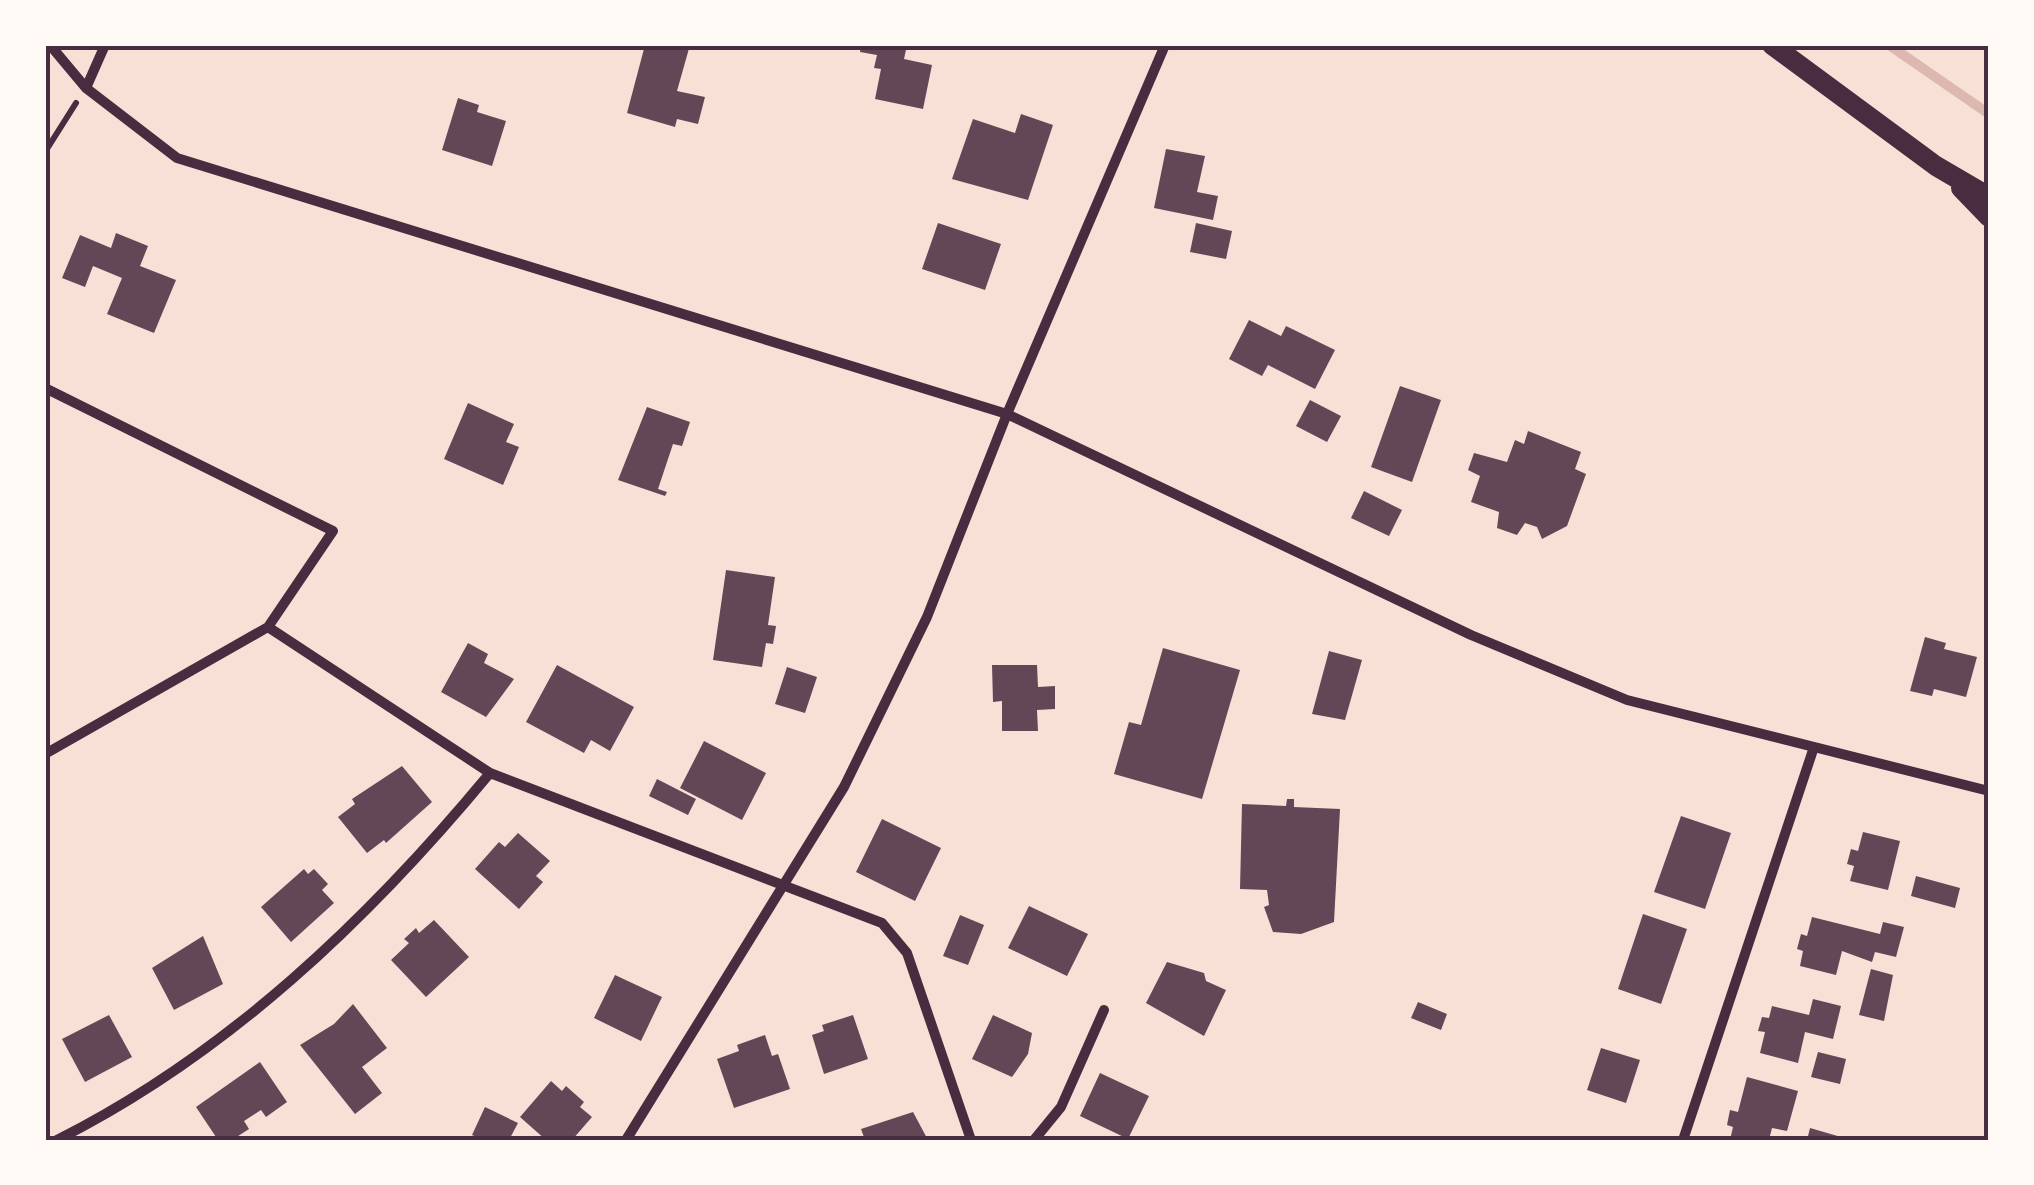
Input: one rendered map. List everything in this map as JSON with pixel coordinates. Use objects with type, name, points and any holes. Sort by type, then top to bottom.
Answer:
[{"type":"main road","points":[[1772,45],[1950,176],[1989,198]]},
{"type":"main road","points":[[1950,176],[1989,217]]},
{"type":"street","points":[[50,45],[86,88],[176,158],[1007,414],[1471,635],[1627,700],[1989,790]]},
{"type":"street","points":[[86,88],[105,45]]},
{"type":"street","points":[[626,1140],[637,1128],[844,787],[927,617],[1007,414],[1165,45]]},
{"type":"street","points":[[45,388],[334,531],[268,626],[45,754]]},
{"type":"street","points":[[268,626],[490,773],[882,923],[906,953],[971,1140]]},
{"type":"street","points":[[1683,1140],[1814,748]]},
{"type":"street","points":[[57,1140],[129,1100],[246,1022],[423,854],[490,773]]},
{"type":"street","points":[[1034,1140],[1061,1108],[1104,1010]]},
{"type":"street","points":[[637,1128],[644,1140]]},
{"type":"path","points":[[45,152],[86,88]]},
{"type":"building","points":[[645,45],[690,45],[677,91],[705,97],[698,124],[677,119],[675,127],[627,113]]},
{"type":"building","points":[[861,45],[907,45],[904,59],[932,65],[923,109],[875,99],[881,69],[874,68],[877,55],[860,52]]},
{"type":"building","points":[[458,98],[479,105],[477,112],[506,121],[492,166],[442,150]]},
{"type":"building","points":[[1021,114],[1053,125],[1028,200],[952,179],[973,119],[1015,133]]},
{"type":"building","points":[[1166,149],[1205,156],[1197,192],[1218,196],[1213,220],[1154,208]]},
{"type":"building","points":[[938,223],[1001,244],[985,290],[922,269]]},
{"type":"building","points":[[1196,223],[1232,231],[1226,259],[1190,252]]},
{"type":"building","points":[[116,233],[148,246],[140,266],[176,280],[154,333],[107,314],[122,278],[93,266],[85,287],[62,278],[80,235],[111,248]]},
{"type":"building","points":[[1249,320],[1281,336],[1286,326],[1335,350],[1315,389],[1268,365],[1262,376],[1229,359]]},
{"type":"building","points":[[1400,386],[1441,400],[1412,482],[1371,467]]},
{"type":"building","points":[[1310,400],[1341,416],[1327,442],[1296,426]]},
{"type":"building","points":[[468,403],[514,424],[506,442],[519,447],[503,485],[444,459]]},
{"type":"building","points":[[647,407],[690,422],[682,446],[673,444],[658,489],[667,492],[665,496],[618,480]]},
{"type":"building","points":[[1528,431],[1581,452],[1575,469],[1586,474],[1567,526],[1542,539],[1537,527],[1525,523],[1517,535],[1497,528],[1499,512],[1471,502],[1480,476],[1468,470],[1474,453],[1507,462],[1515,440],[1524,444]]},
{"type":"building","points":[[1364,491],[1402,510],[1389,536],[1351,518]]},
{"type":"building","points":[[726,570],[775,577],[768,625],[776,626],[773,644],[766,643],[762,667],[713,660]]},
{"type":"building","points":[[1925,637],[1946,643],[1944,649],[1977,657],[1966,697],[1934,689],[1932,696],[1910,691]]},
{"type":"building","points":[[468,643],[488,654],[484,663],[514,679],[486,717],[441,692]]},
{"type":"building","points":[[1163,648],[1240,670],[1202,799],[1114,774],[1129,722],[1141,725]]},
{"type":"building","points":[[1329,651],[1362,660],[1345,720],[1312,714]]},
{"type":"building","points":[[557,665],[634,707],[610,751],[591,740],[584,753],[526,722]]},
{"type":"building","points":[[992,665],[1037,665],[1038,687],[1055,686],[1055,709],[1037,710],[1038,731],[1002,731],[1002,701],[993,702]]},
{"type":"building","points":[[787,667],[817,677],[805,713],[775,704]]},
{"type":"building","points":[[704,741],[766,773],[742,820],[680,788]]},
{"type":"building","points":[[402,766],[432,802],[386,843],[384,840],[367,853],[338,817],[355,804],[352,799]]},
{"type":"building","points":[[657,779],[696,799],[688,815],[649,796]]},
{"type":"building","points":[[1287,799],[1294,799],[1294,807],[1340,809],[1334,922],[1301,934],[1273,932],[1264,907],[1269,905],[1267,890],[1240,889],[1242,804],[1286,806]]},
{"type":"building","points":[[1681,816],[1731,833],[1705,909],[1654,892]]},
{"type":"building","points":[[882,819],[941,848],[915,901],[856,872]]},
{"type":"building","points":[[1863,832],[1900,841],[1888,890],[1850,881],[1854,866],[1847,864],[1851,849],[1858,851]]},
{"type":"building","points":[[518,833],[550,861],[536,876],[543,882],[519,909],[475,869],[499,842],[505,847]]},
{"type":"building","points":[[304,869],[308,874],[314,869],[328,884],[322,890],[334,903],[291,942],[261,907]]},
{"type":"building","points":[[1916,876],[1960,888],[1955,908],[1911,896]]},
{"type":"building","points":[[1029,906],[1088,934],[1067,976],[1008,948]]},
{"type":"building","points":[[1643,914],[1687,929],[1661,1004],[1618,989]]},
{"type":"building","points":[[960,915],[984,925],[968,965],[943,956]]},
{"type":"building","points":[[1812,917],[1880,934],[1883,922],[1904,927],[1896,957],[1875,952],[1872,962],[1842,951],[1836,975],[1800,966],[1803,951],[1797,949],[1801,934],[1807,936]]},
{"type":"building","points":[[434,920],[469,957],[426,997],[391,960],[409,943],[404,939]]},
{"type":"building","points":[[203,936],[223,984],[174,1010],[152,968]]},
{"type":"building","points":[[1167,962],[1204,973],[1206,981],[1226,990],[1204,1036],[1146,1003]]},
{"type":"building","points":[[1871,969],[1893,975],[1884,1021],[1859,1015]]},
{"type":"building","points":[[615,975],[662,997],[641,1041],[594,1018]]},
{"type":"building","points":[[1813,999],[1841,1006],[1833,1039],[1805,1032],[1798,1063],[1760,1053],[1765,1032],[1758,1031],[1762,1017],[1769,1018],[1772,1006],[1809,1015]]},
{"type":"building","points":[[1418,1002],[1447,1014],[1441,1030],[1411,1018]]},
{"type":"building","points":[[353,1004],[387,1048],[362,1067],[382,1093],[355,1114],[300,1045],[334,1024]]},
{"type":"building","points":[[109,1015],[132,1057],[85,1082],[62,1039]]},
{"type":"building","points":[[853,1015],[868,1059],[824,1074],[812,1035],[824,1031],[822,1025]]},
{"type":"building","points":[[993,1015],[1032,1033],[1028,1054],[1012,1077],[972,1059]]},
{"type":"building","points":[[765,1035],[772,1056],[778,1054],[790,1089],[734,1108],[717,1059],[739,1051],[737,1045]]},
{"type":"building","points":[[1601,1048],[1640,1060],[1626,1103],[1587,1090]]},
{"type":"building","points":[[1818,1052],[1846,1059],[1840,1084],[1811,1077]]},
{"type":"building","points":[[260,1062],[287,1102],[266,1117],[261,1110],[244,1121],[249,1129],[232,1140],[218,1140],[196,1107]]},
{"type":"building","points":[[1100,1073],[1149,1096],[1128,1139],[1080,1116]]},
{"type":"building","points":[[1747,1077],[1798,1091],[1787,1131],[1772,1128],[1769,1140],[1730,1140],[1730,1110],[1738,1112]]},
{"type":"building","points":[[551,1081],[562,1091],[566,1086],[584,1102],[580,1107],[592,1117],[572,1140],[546,1140],[520,1117]]},
{"type":"building","points":[[485,1107],[518,1123],[509,1140],[483,1140],[472,1135]]},
{"type":"building","points":[[913,1112],[928,1140],[865,1140],[861,1129]]},
{"type":"building","points":[[1810,1128],[1848,1139],[1807,1140]]},
{"type":"waterway","points":[[1889,45],[1989,114]]}]
